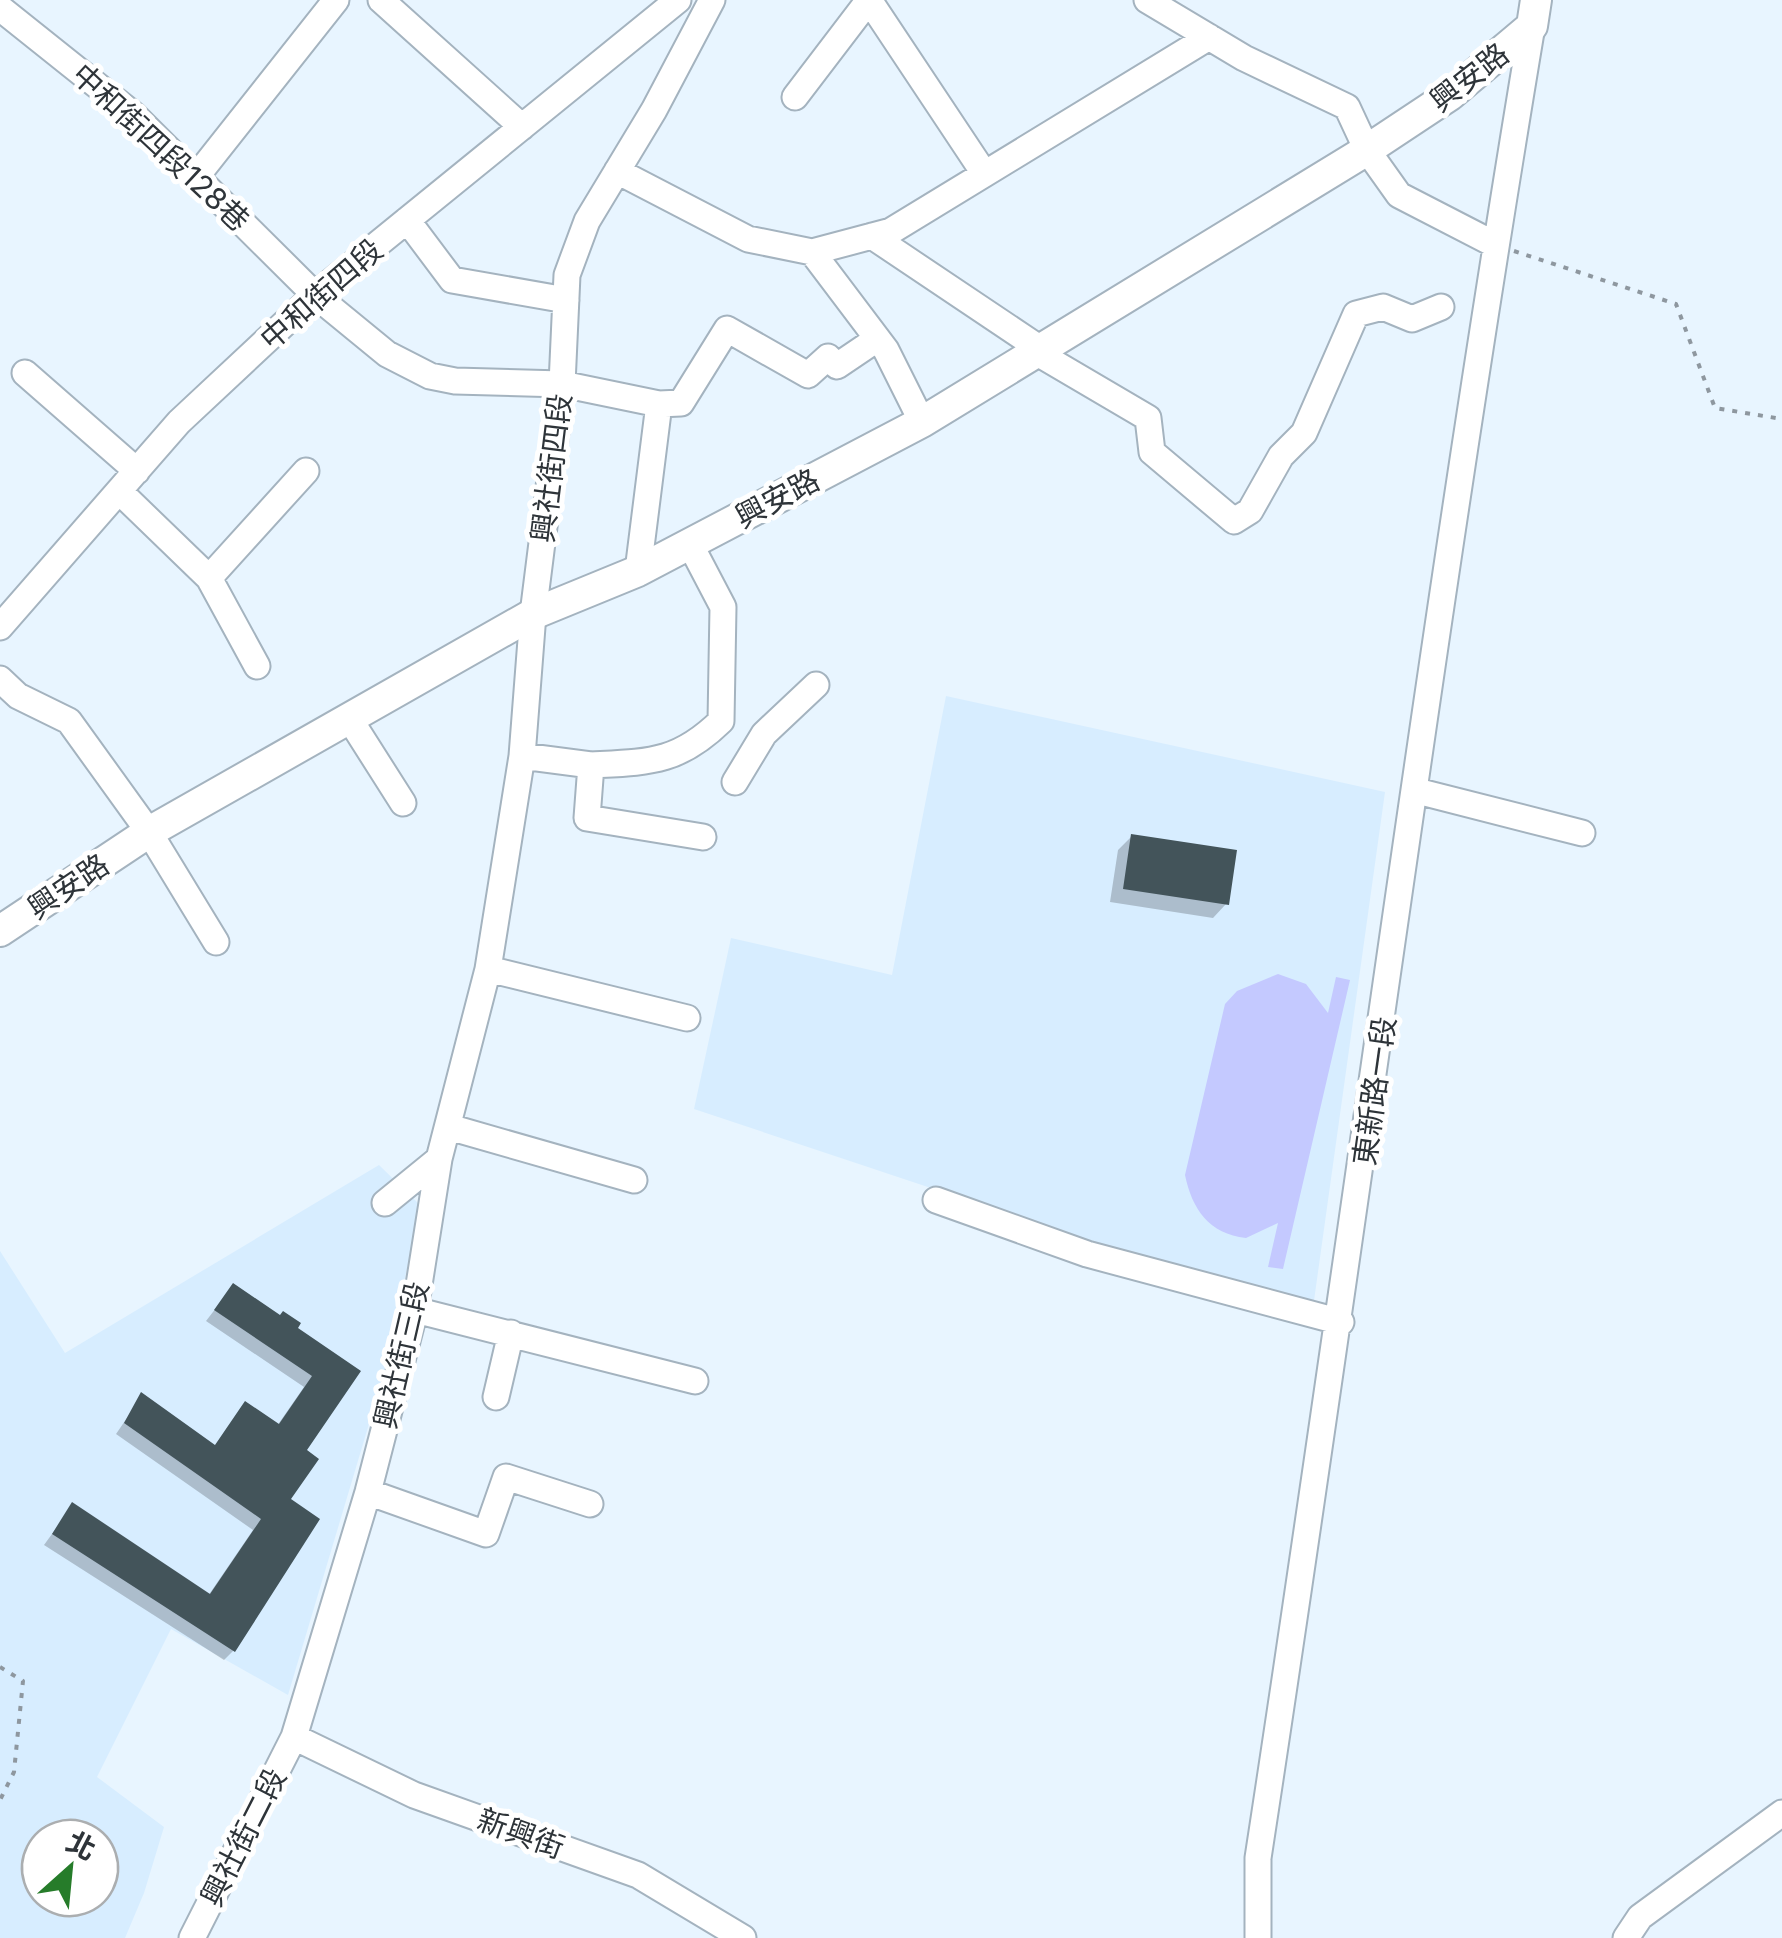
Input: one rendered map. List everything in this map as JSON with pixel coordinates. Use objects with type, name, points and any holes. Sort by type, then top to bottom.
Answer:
[{"type":"main road","name":"興安路","points":[[0,932],[149,832],[533,614],[638,571],[922,422],[1450,96],[1534,13]]},
{"type":"street","points":[[196,176],[336,0]]},
{"type":"street","points":[[381,0],[522,127]]},
{"type":"street","name":"中和街四段","points":[[0,626],[180,422],[315,295],[678,0]]},
{"type":"street","name":"興社街四段","points":[[488,969],[522,756],[533,614],[562,384],[567,275],[587,221],[712,0]]},
{"type":"street","points":[[794,96],[870,0],[984,173]]},
{"type":"street","points":[[1147,0],[1209,37],[1347,108],[1368,150],[1399,196],[1496,245]]},
{"type":"street","name":"中和街四段128巷","points":[[0,8],[134,114],[315,295],[387,354],[430,376],[455,381],[562,384],[659,404]]},
{"type":"street","name":"東新路一段","points":[[1258,1938],[1258,1858],[1341,1322],[1496,245],[1534,13]]},
{"type":"street","points":[[617,171],[748,239],[812,252],[892,231],[1209,37]]},
{"type":"street","points":[[407,220],[452,280],[566,300]]},
{"type":"street","points":[[872,236],[1037,349],[1148,418],[1152,452],[1234,521],[1250,512],[1280,456],[1304,433],[1356,314],[1383,307],[1412,320],[1442,307]]},
{"type":"street","points":[[812,252],[877,339],[922,422]]},
{"type":"street","points":[[638,571],[659,404],[682,402],[727,328],[808,375],[828,357],[837,366],[877,339]]},
{"type":"street","points":[[24,373],[137,471]]},
{"type":"street","points":[[210,578],[306,471]]},
{"type":"street","points":[[119,491],[210,578],[257,666]]},
{"type":"street","points":[[522,756],[591,765],[646,762],[694,748],[721,721],[723,607],[690,544]]},
{"type":"street","points":[[0,679],[18,696],[69,721],[149,832],[216,942]]},
{"type":"street","points":[[735,782],[764,734],[816,685]]},
{"type":"street","points":[[721,709],[764,734]]},
{"type":"street","points":[[349,718],[403,803]]},
{"type":"street","points":[[591,765],[587,818],[703,838]]},
{"type":"street","points":[[1417,791],[1582,833]]},
{"type":"street","points":[[488,969],[687,1018]]},
{"type":"street","name":"興社街三段","points":[[294,1737],[368,1492],[415,1310],[439,1159],[488,969]]},
{"type":"street","points":[[449,1126],[634,1180]]},
{"type":"street","points":[[385,1203],[439,1159]]},
{"type":"street","points":[[936,1200],[1087,1254],[1341,1322]]},
{"type":"street","points":[[415,1310],[694,1381]]},
{"type":"street","points":[[496,1397],[511,1332]]},
{"type":"street","points":[[368,1492],[486,1534],[506,1476],[590,1504]]},
{"type":"street","name":"興社街二段","points":[[192,1938],[294,1737]]},
{"type":"street","name":"新興街","points":[[294,1737],[414,1795],[638,1875],[743,1938]]},
{"type":"street","points":[[1626,1938],[1640,1917],[1782,1813]]},
{"type":"path","points":[[1496,245],[1676,304],[1715,408],[1782,419]]},
{"type":"path","points":[[0,1667],[23,1681],[14,1772],[0,1800]]},
{"type":"shaded area","points":[[946,696],[1385,792],[1312,1315],[694,1109],[731,938],[892,975]]},
{"type":"shaded area","points":[[1278,974],[1306,984],[1328,1013],[1336,977],[1350,980],[1283,1269],[1268,1267],[1278,1223],[1246,1238],[1222,1231],[1198,1209],[1185,1175],[1225,1004],[1237,991]]},
{"type":"shaded area","points":[[379,1165],[421,1206],[383,1377],[288,1695],[171,1629],[97,1777],[164,1827],[144,1893],[125,1938],[0,1938],[0,1251],[65,1353]]},
{"type":"building","points":[[1131,834],[1237,850],[1229,905],[1123,889]]},
{"type":"building","points":[[233,1283],[280,1315],[283,1311],[301,1323],[298,1328],[361,1371],[307,1450],[319,1459],[291,1499],[320,1519],[235,1652],[52,1534],[72,1502],[210,1594],[261,1519],[124,1423],[141,1392],[215,1445],[245,1401],[279,1424],[312,1376],[214,1310]]}]
